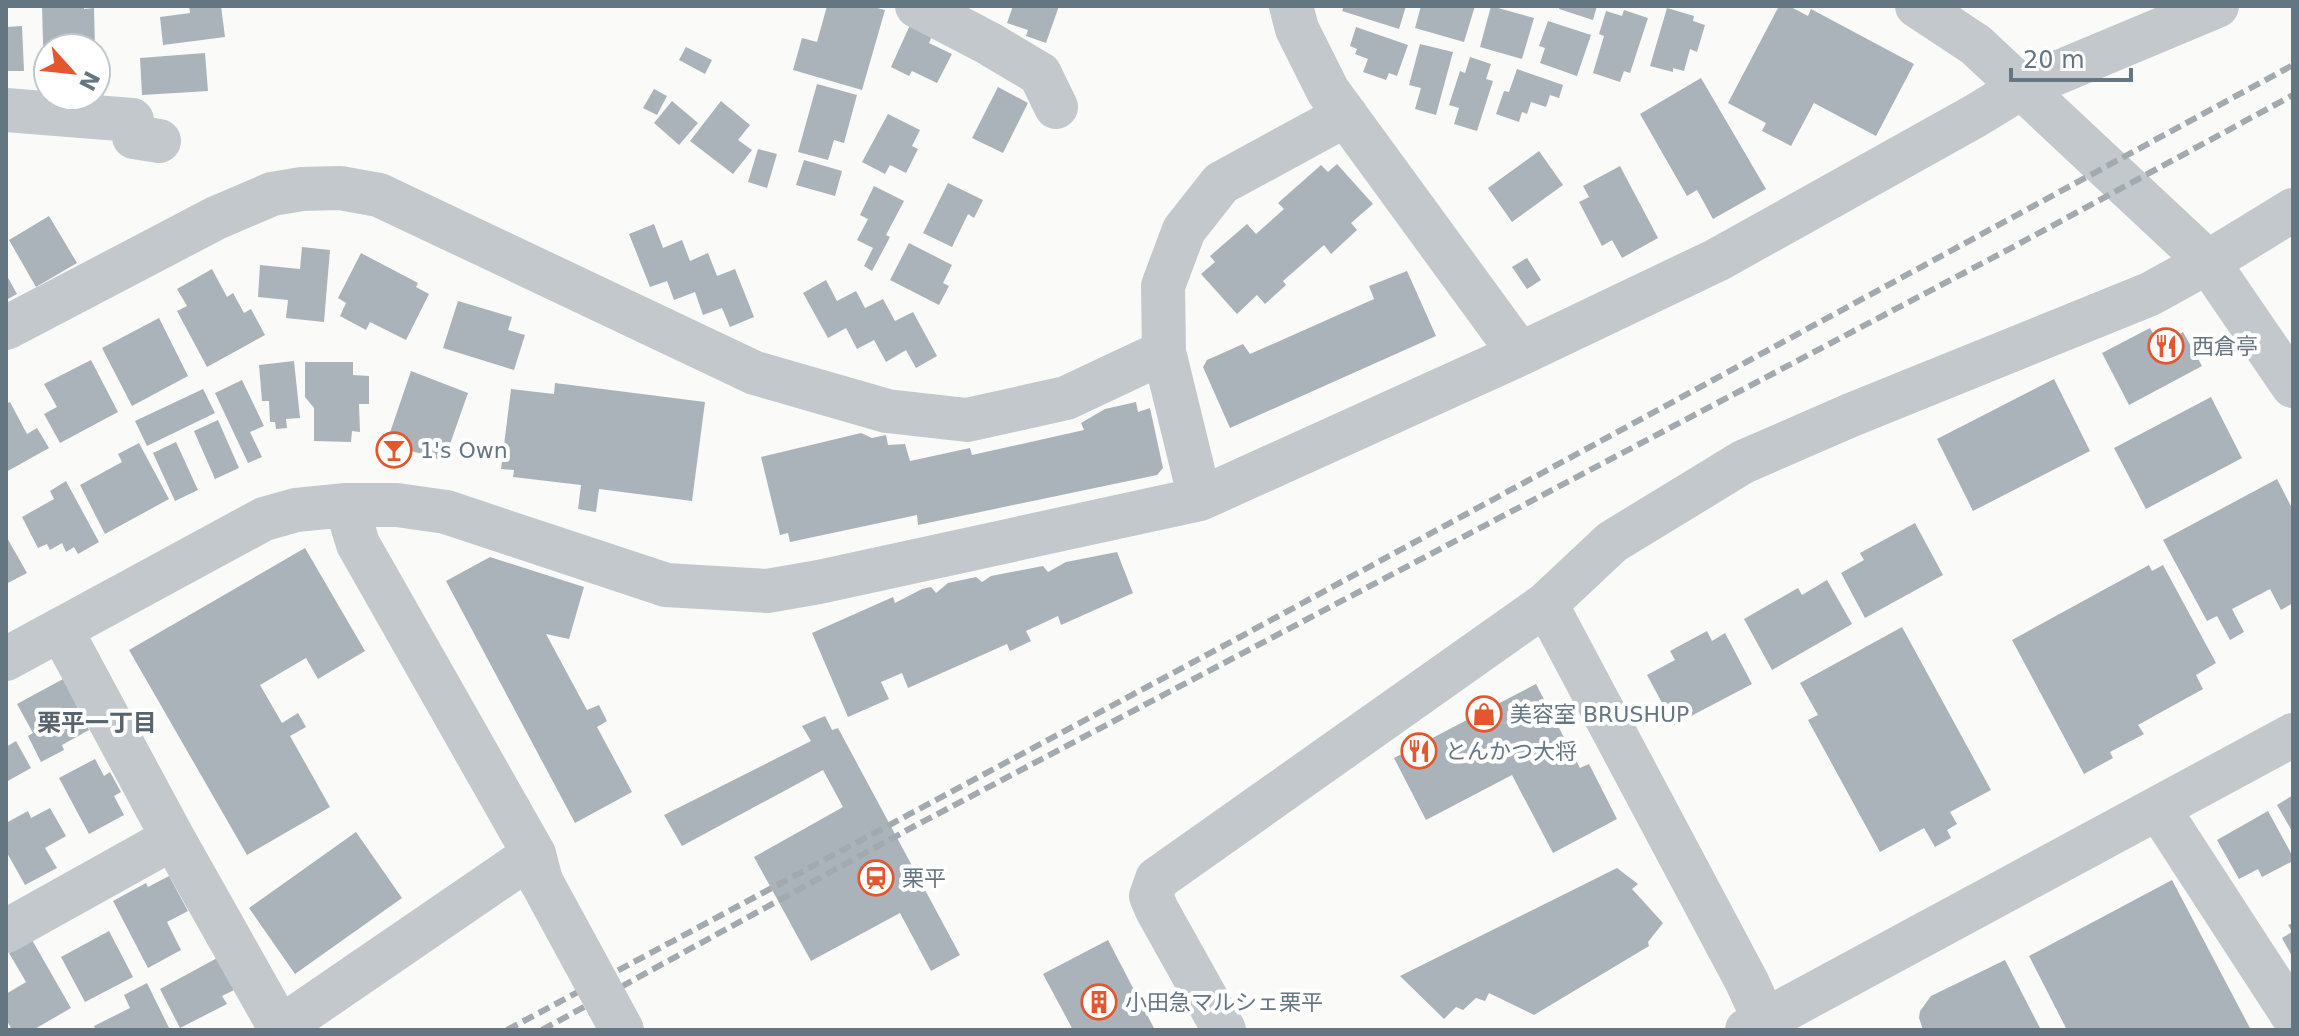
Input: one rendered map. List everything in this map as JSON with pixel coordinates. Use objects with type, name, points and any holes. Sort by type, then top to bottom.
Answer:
[{"type":"street","points":[[917,6],[1040,74],[1056,107]]},
{"type":"street","points":[[1291,6],[1297,29],[1328,91],[1520,354]]},
{"type":"street","points":[[1917,6],[1976,45],[2208,262],[2293,386]]},
{"type":"street","points":[[6,659],[264,519],[296,510],[346,505],[397,505],[446,512],[666,585],[767,591],[1200,499],[1520,354],[1717,260],[2021,88],[2217,6]]},
{"type":"street","points":[[6,110],[132,120],[134,137],[159,141]]},
{"type":"street","points":[[1200,499],[1164,352],[1163,286],[1184,230],[1221,183],[1346,115]]},
{"type":"street","points":[[6,328],[216,218],[272,194],[340,188],[379,195],[755,373],[887,411],[967,420],[1066,398],[1164,352]]},
{"type":"street","points":[[1224,1030],[1151,896],[1157,879],[1546,604],[1612,542],[1743,462],[2150,294],[2293,210]]},
{"type":"street","points":[[346,505],[358,544],[537,867],[622,1030]]},
{"type":"street","points":[[1546,604],[1747,982],[1760,1027],[2293,735]]},
{"type":"street","points":[[61,630],[278,1029],[537,867]]},
{"type":"street","points":[[2158,808],[2293,1016]]},
{"type":"street","points":[[6,931],[173,838]]},
{"type":"building","points":[[42,6],[94,8],[95,32],[43,32]]},
{"type":"building","points":[[189,6],[221,6],[225,37],[163,45],[160,17],[190,13]]},
{"type":"building","points":[[827,6],[869,6],[885,10],[862,90],[793,70],[802,38],[817,42]]},
{"type":"building","points":[[1013,6],[1059,6],[1046,43],[1026,36],[1028,30],[1007,23]]},
{"type":"building","points":[[1344,6],[1406,6],[1399,29],[1342,11]]},
{"type":"building","points":[[1421,6],[1475,6],[1464,42],[1415,28]]},
{"type":"building","points":[[1491,6],[1534,18],[1522,59],[1480,47]]},
{"type":"building","points":[[1560,6],[1597,6],[1593,20],[1559,9]]},
{"type":"building","points":[[1779,6],[1789,6],[1808,16],[1811,9],[1914,64],[1876,136],[1814,103],[1791,146],[1762,131],[1766,123],[1728,103]]},
{"type":"building","points":[[1667,8],[1694,16],[1693,21],[1705,25],[1697,52],[1690,49],[1684,71],[1673,68],[1673,72],[1650,66]]},
{"type":"building","points":[[1624,10],[1648,18],[1630,73],[1624,71],[1620,82],[1593,73],[1604,36],[1599,34],[1606,11],[1622,16]]},
{"type":"building","points":[[1548,21],[1591,35],[1577,76],[1540,63],[1545,48],[1539,46]]},
{"type":"building","points":[[910,25],[932,36],[929,43],[952,54],[937,83],[912,71],[909,76],[891,67]]},
{"type":"building","points":[[22,26],[24,71],[6,71],[6,27]]},
{"type":"building","points":[[1356,27],[1408,45],[1397,76],[1389,73],[1386,80],[1363,72],[1368,59],[1355,54],[1357,49],[1350,46]]},
{"type":"building","points":[[1420,44],[1453,52],[1436,115],[1415,109],[1421,88],[1409,85]]},
{"type":"building","points":[[686,47],[712,60],[705,74],[679,60]]},
{"type":"building","points":[[205,53],[208,91],[142,95],[140,58]]},
{"type":"building","points":[[1470,57],[1491,64],[1486,79],[1493,81],[1477,131],[1454,124],[1459,108],[1449,105],[1460,71],[1465,73]]},
{"type":"building","points":[[1517,69],[1563,85],[1559,98],[1550,95],[1546,107],[1531,102],[1527,114],[1522,112],[1519,122],[1496,114],[1504,91],[1509,92]]},
{"type":"building","points":[[1701,78],[1766,189],[1713,219],[1697,190],[1687,196],[1640,114]]},
{"type":"building","points":[[817,84],[857,95],[844,143],[834,140],[828,160],[798,152]]},
{"type":"building","points":[[998,87],[1028,103],[1003,153],[972,138]]},
{"type":"building","points":[[654,89],[667,96],[657,115],[643,108]]},
{"type":"building","points":[[672,101],[698,123],[679,145],[654,123]]},
{"type":"building","points":[[721,101],[750,125],[738,140],[752,150],[733,174],[690,141]]},
{"type":"building","points":[[888,114],[920,130],[912,146],[918,149],[906,173],[890,165],[885,174],[862,162]]},
{"type":"building","points":[[758,149],[777,154],[767,188],[748,182]]},
{"type":"building","points":[[1539,151],[1563,185],[1512,222],[1488,188]]},
{"type":"building","points":[[804,160],[842,171],[835,196],[796,185]]},
{"type":"building","points":[[1337,164],[1373,204],[1351,223],[1357,230],[1331,254],[1324,245],[1283,281],[1286,285],[1265,304],[1257,295],[1237,314],[1201,274],[1215,262],[1210,256],[1247,224],[1256,234],[1284,209],[1278,203],[1321,165],[1328,172]]},
{"type":"building","points":[[1620,166],[1658,238],[1622,258],[1612,240],[1602,246],[1579,202],[1589,197],[1583,186]]},
{"type":"building","points":[[948,183],[983,200],[974,218],[968,214],[952,247],[923,233]]},
{"type":"building","points":[[874,186],[904,201],[872,271],[864,266],[873,248],[857,240],[868,219],[860,215]]},
{"type":"building","points":[[49,216],[77,263],[36,287],[9,240]]},
{"type":"building","points":[[654,224],[663,248],[682,240],[690,261],[708,253],[717,276],[735,269],[754,317],[730,327],[722,308],[703,315],[695,292],[674,300],[667,281],[650,287],[629,234]]},
{"type":"building","points":[[909,243],[952,265],[943,283],[949,286],[939,305],[890,280]]},
{"type":"building","points":[[302,247],[330,250],[324,322],[286,318],[288,300],[258,297],[260,265],[300,269]]},
{"type":"building","points":[[361,253],[418,283],[416,287],[429,294],[406,340],[370,322],[366,330],[340,316],[346,303],[338,298]]},
{"type":"building","points":[[1527,258],[1541,280],[1527,289],[1512,267]]},
{"type":"building","points":[[212,269],[227,297],[233,293],[244,313],[251,309],[265,335],[207,367],[177,311],[187,306],[177,289]]},
{"type":"building","points":[[1407,271],[1436,336],[1230,428],[1203,367],[1207,360],[1243,344],[1250,354],[1374,299],[1369,286]]},
{"type":"building","points":[[6,274],[17,294],[6,300]]},
{"type":"building","points":[[826,280],[837,301],[856,291],[865,308],[883,299],[895,321],[913,312],[937,356],[916,368],[906,350],[886,362],[874,340],[857,349],[846,328],[828,338],[803,293]]},
{"type":"building","points":[[458,301],[512,317],[508,330],[525,335],[514,370],[443,348]]},
{"type":"building","points":[[159,318],[188,376],[132,406],[102,348]]},
{"type":"building","points":[[2150,328],[2159,345],[2183,332],[2202,366],[2129,405],[2102,353]]},
{"type":"building","points":[[91,360],[118,412],[60,443],[44,414],[57,407],[44,384]]},
{"type":"building","points":[[294,361],[300,418],[286,419],[287,428],[276,429],[275,422],[270,422],[269,401],[262,401],[259,365]]},
{"type":"building","points":[[305,362],[353,362],[353,375],[369,376],[369,404],[359,404],[360,432],[352,431],[351,442],[314,441],[314,408],[305,397]]},
{"type":"building","points":[[411,371],[468,393],[444,461],[402,448],[393,464],[382,456]]},
{"type":"building","points":[[2054,379],[2090,451],[1973,511],[1937,439]]},
{"type":"building","points":[[242,380],[264,426],[250,432],[262,457],[248,463],[215,393]]},
{"type":"building","points":[[555,383],[705,402],[692,501],[599,489],[596,512],[578,509],[581,485],[513,477],[514,470],[501,469],[511,389],[554,394]]},
{"type":"building","points":[[203,389],[215,413],[147,446],[135,421]]},
{"type":"building","points":[[2211,397],[2242,458],[2146,509],[2114,448]]},
{"type":"building","points":[[10,402],[27,434],[37,428],[49,448],[6,472],[6,404]]},
{"type":"building","points":[[1136,402],[1138,412],[1150,408],[1163,468],[1157,475],[918,525],[917,515],[790,542],[788,533],[780,535],[761,457],[861,433],[872,438],[886,435],[888,445],[905,444],[910,461],[970,448],[972,455],[1084,430],[1081,423],[1105,409]]},
{"type":"building","points":[[218,420],[239,468],[215,479],[194,431]]},
{"type":"building","points":[[176,442],[198,490],[175,501],[153,453]]},
{"type":"building","points":[[139,443],[169,499],[105,534],[80,485],[122,462],[118,454]]},
{"type":"building","points":[[2277,479],[2293,510],[2293,603],[2281,610],[2270,589],[2232,609],[2244,632],[2230,640],[2217,616],[2207,621],[2163,540]]},
{"type":"building","points":[[66,481],[99,542],[78,554],[74,547],[66,552],[62,543],[50,550],[47,544],[38,548],[22,517],[54,499],[50,491]]},
{"type":"building","points":[[1915,523],[1943,575],[1865,618],[1841,573],[1864,560],[1860,553]]},
{"type":"building","points":[[6,536],[27,573],[6,584]]},
{"type":"building","points":[[305,548],[365,651],[318,679],[306,658],[260,685],[282,723],[298,713],[306,727],[290,736],[330,807],[247,855],[129,650]]},
{"type":"building","points":[[1117,552],[1133,593],[1061,625],[1058,616],[1026,631],[1031,641],[1010,651],[1007,644],[908,688],[902,673],[881,682],[889,699],[848,717],[812,633],[893,597],[895,603],[922,589],[931,587],[936,593],[948,583],[976,577],[982,582],[991,576],[1043,566],[1048,572],[1066,562]]},
{"type":"building","points":[[490,557],[584,587],[569,639],[546,634],[587,710],[599,705],[607,721],[597,727],[632,792],[575,823],[446,581]]},
{"type":"building","points":[[2149,565],[2152,571],[2163,565],[2216,663],[2196,675],[2203,689],[2138,725],[2144,734],[2110,752],[2113,758],[2084,774],[2012,640]]},
{"type":"building","points":[[1827,580],[1852,624],[1772,670],[1744,619],[1798,588],[1802,595]]},
{"type":"building","points":[[1902,627],[1991,790],[1950,812],[1957,824],[1947,830],[1951,838],[1935,847],[1924,828],[1880,852],[1808,720],[1818,715],[1800,683]]},
{"type":"building","points":[[1707,631],[1712,641],[1725,633],[1752,684],[1674,725],[1647,675],[1675,660],[1670,651]]},
{"type":"building","points":[[63,679],[89,730],[62,745],[64,750],[41,762],[28,736],[33,733],[17,704]]},
{"type":"building","points":[[1536,684],[1580,768],[1589,764],[1617,819],[1553,853],[1512,775],[1426,820],[1394,758]]},
{"type":"building","points":[[825,716],[832,730],[838,728],[960,955],[931,971],[900,913],[811,961],[754,857],[843,807],[823,770],[682,846],[664,815],[811,741],[802,726]]},
{"type":"building","points":[[16,741],[31,768],[6,782],[6,747]]},
{"type":"building","points":[[95,759],[104,776],[110,772],[121,792],[114,796],[124,815],[89,834],[59,778]]},
{"type":"building","points":[[2293,795],[2293,833],[2277,805]]},
{"type":"building","points":[[50,808],[66,836],[45,848],[57,868],[25,885],[6,851],[6,823],[28,811],[31,818]]},
{"type":"building","points":[[2268,811],[2293,861],[2262,877],[2258,869],[2239,879],[2217,840]]},
{"type":"building","points":[[356,832],[402,898],[295,974],[249,908]]},
{"type":"building","points":[[1617,868],[1638,884],[1632,889],[1663,923],[1648,942],[1649,946],[1534,1015],[1489,993],[1485,1001],[1476,998],[1463,1010],[1456,1007],[1444,1019],[1400,976]]},
{"type":"building","points":[[169,876],[188,911],[167,922],[181,950],[148,968],[113,901],[146,883],[148,887]]},
{"type":"building","points":[[2172,880],[2251,1030],[2067,1030],[2029,956]]},
{"type":"building","points":[[2293,923],[2293,958],[2282,938],[2292,932],[2288,925]]},
{"type":"building","points":[[109,931],[133,977],[85,1002],[61,957]]},
{"type":"building","points":[[32,940],[71,1008],[33,1030],[12,1030],[6,1019],[6,994],[26,982],[9,953]]},
{"type":"building","name":"小田急マルシェ栗平","points":[[1108,940],[1155,1030],[1073,1030],[1043,974]]},
{"type":"building","points":[[219,957],[236,989],[222,996],[227,1004],[180,1028],[160,989]]},
{"type":"building","points":[[2005,960],[2041,1030],[1923,1030],[1920,1011],[1931,996]]},
{"type":"building","points":[[147,983],[170,1030],[96,1030],[94,1026],[130,1008],[124,995]]},
{"type":"railway","points":[[507,1030],[1240,637],[2293,65]]},
{"type":"railway","points":[[542,1030],[911,828],[2015,246],[2293,95]]},
{"type":"place","name":"西倉亭","points":[[2166,346]]},
{"type":"place","name":"1's Own","points":[[394,450]]},
{"type":"place","name":"美容室 BRUSHUP","points":[[1484,714]]},
{"type":"place","name":"とんかつ大将","points":[[1419,751]]},
{"type":"place","name":"栗平","points":[[876,878]]},
{"type":"place","name":"小田急マルシェ栗平","points":[[1099,1002]]},
{"type":"district","name":"栗平一丁目","points":[[97,723]]}]
